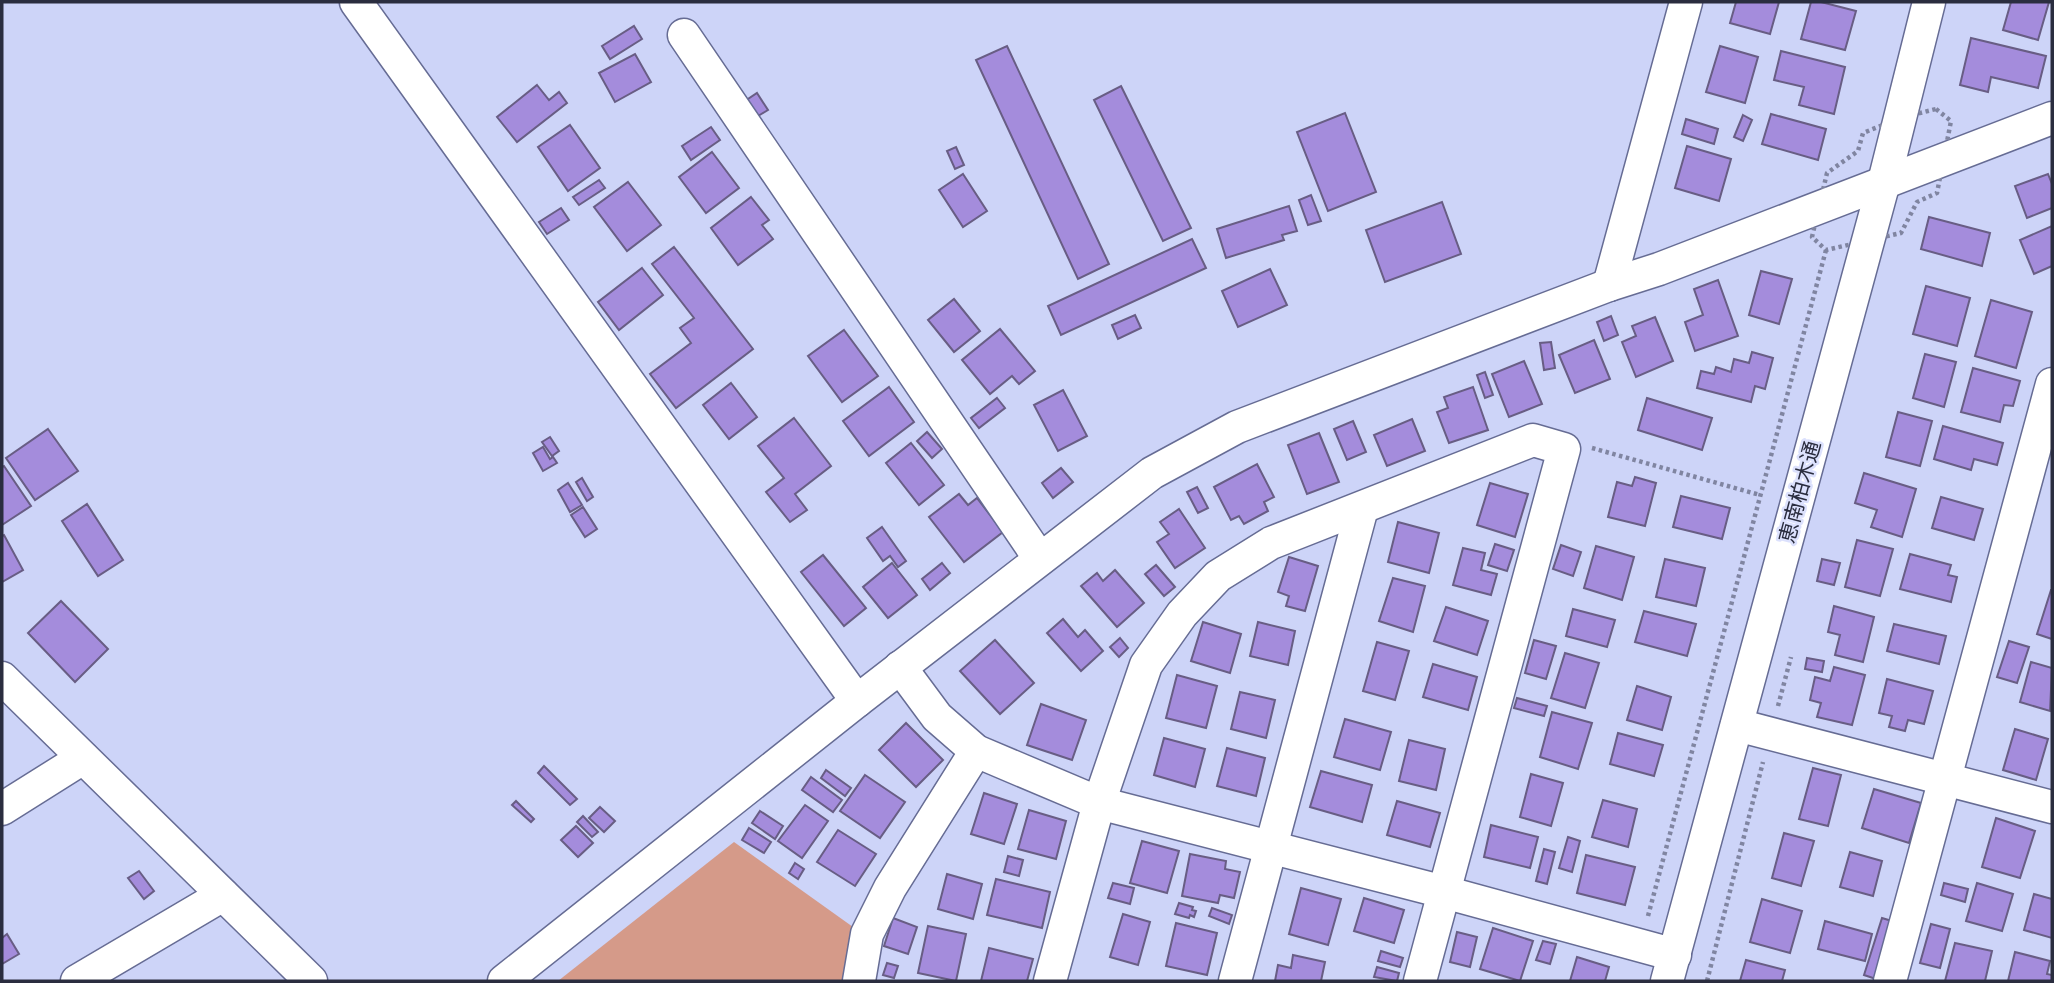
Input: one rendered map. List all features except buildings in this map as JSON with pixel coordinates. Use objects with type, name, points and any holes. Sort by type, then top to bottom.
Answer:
[{"type":"street","points":[[356,2],[857,701]]},
{"type":"street","points":[[1609,285],[1686,2]]},
{"type":"street","name":"恵南柏木通","points":[[1671,968],[1884,181],[1929,2]]},
{"type":"street","points":[[684,35],[1040,559]]},
{"type":"street","points":[[504,981],[900,667],[1152,473],[1237,427],[1609,285],[1659,270],[2052,118]]},
{"type":"street","points":[[1890,981],[2052,384]]},
{"type":"street","points":[[1050,981],[1099,803],[1146,664],[1182,614],[1218,576],[1271,543],[1533,440],[1564,450],[1420,981]]},
{"type":"street","points":[[1236,981],[1362,508]]},
{"type":"street","points":[[900,667],[937,717],[976,751],[1099,803],[1444,892],[1640,946],[1671,968]]},
{"type":"street","points":[[2,678],[311,981]]},
{"type":"street","points":[[1737,725],[2052,807]]},
{"type":"street","points":[[859,981],[867,934],[897,877],[976,751]]},
{"type":"street","points":[[2,809],[83,758]]},
{"type":"street","points":[[77,981],[223,895]]},
{"type":"path","points":[[1640,946],[1825,250]]},
{"type":"path","points":[[1564,450],[1591,447],[1760,495]]},
{"type":"shaded area","points":[[734,842],[853,927],[846,981],[558,981]]}]
